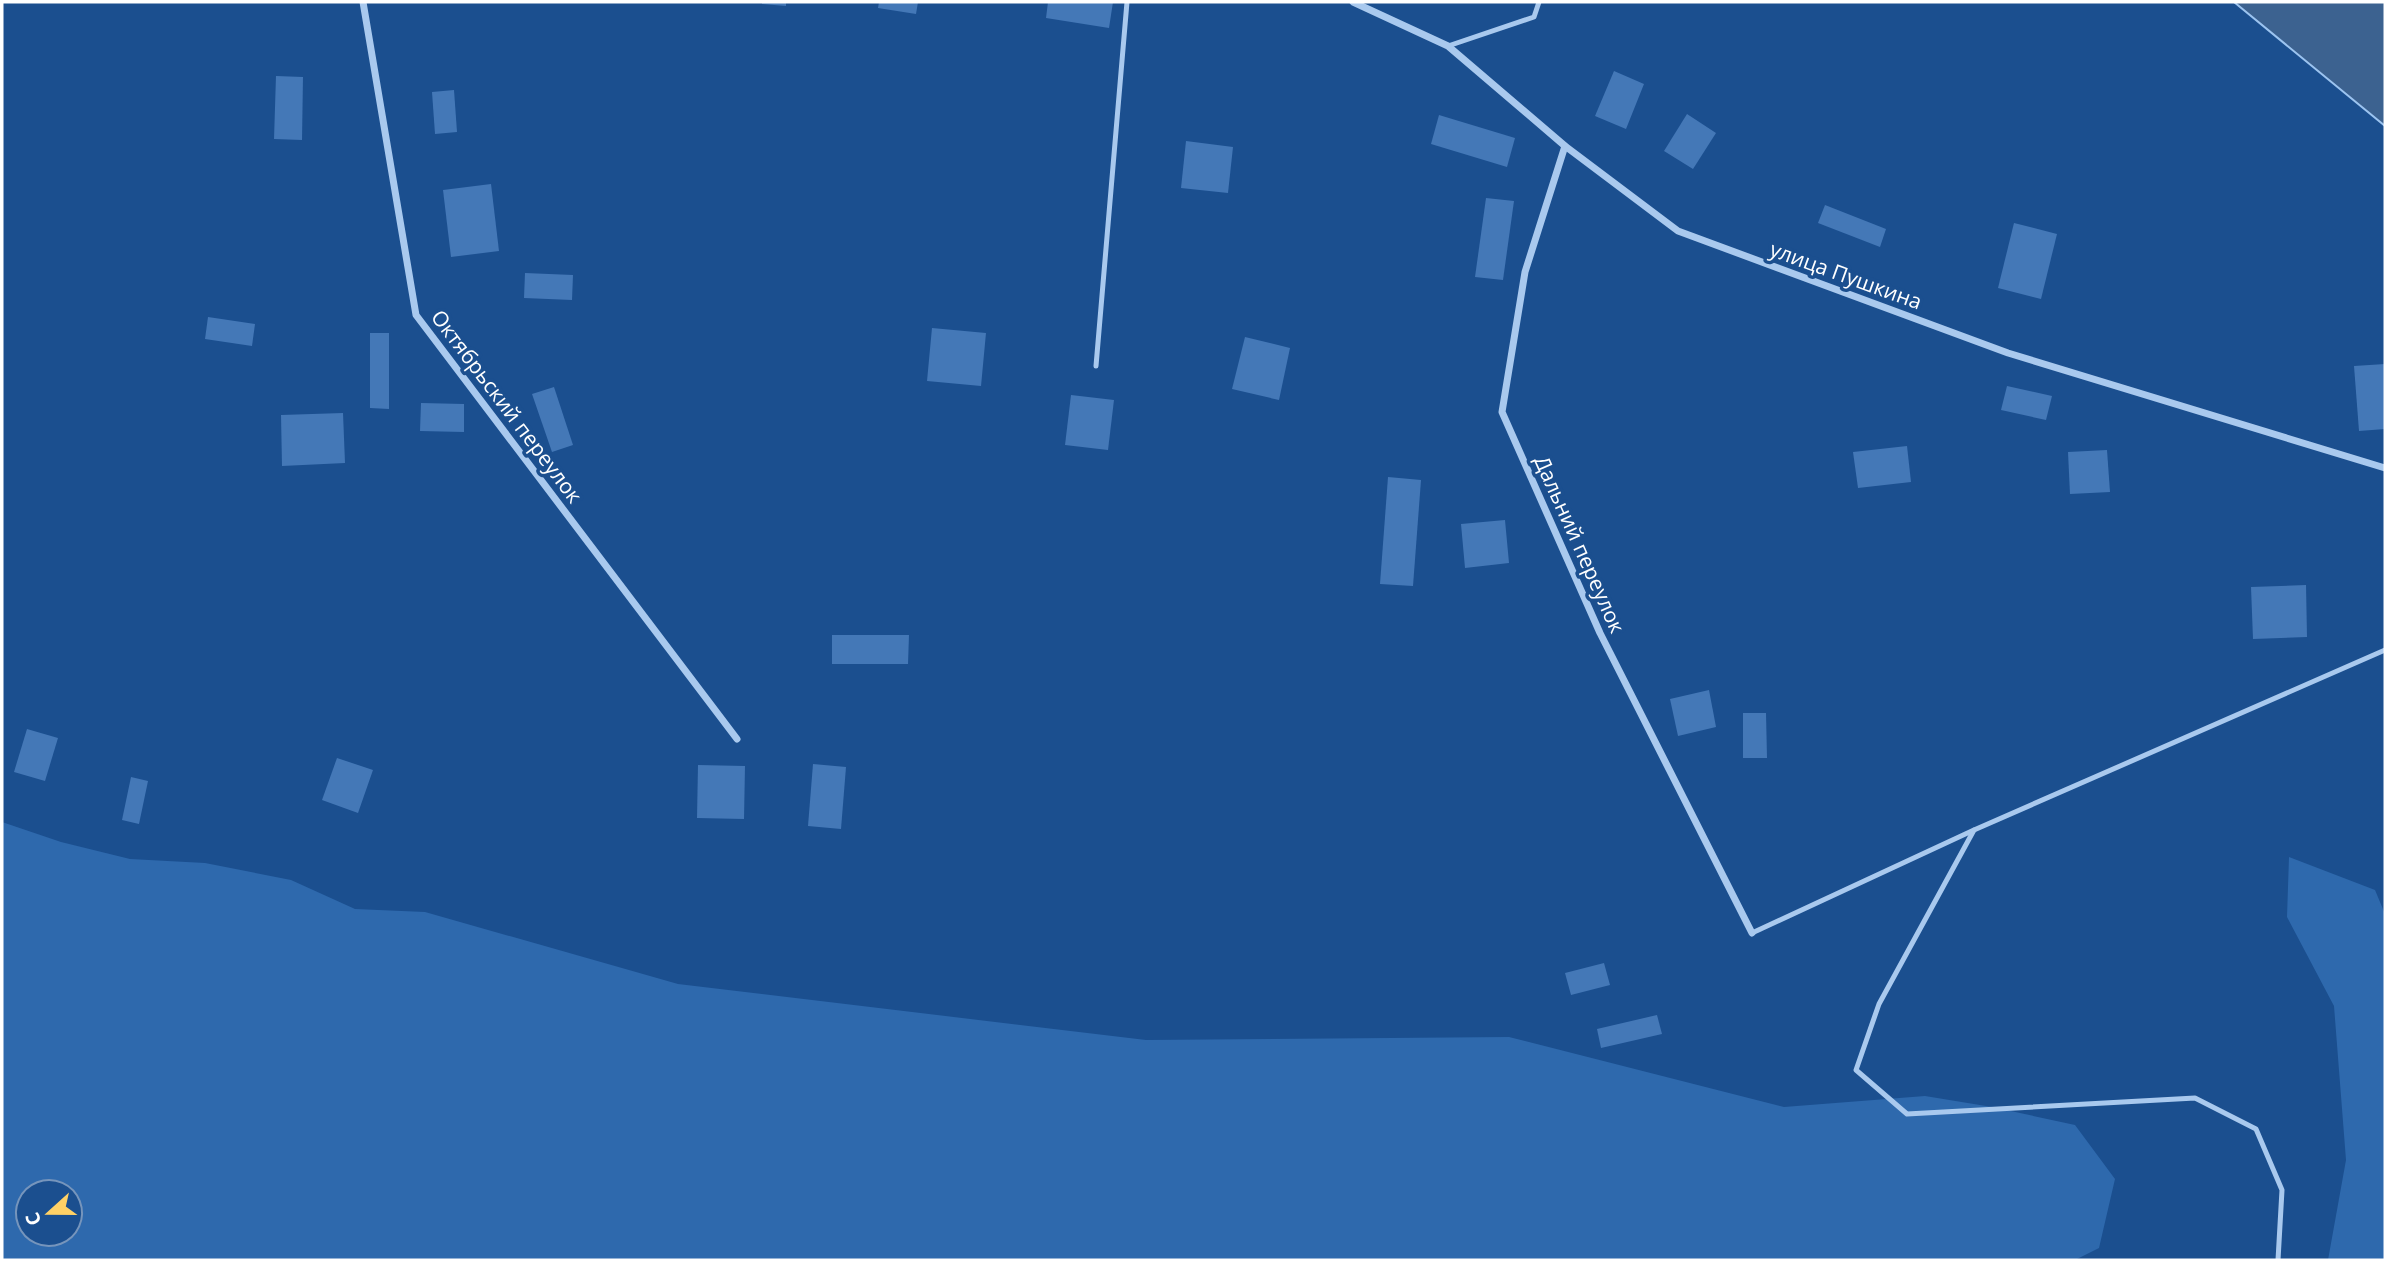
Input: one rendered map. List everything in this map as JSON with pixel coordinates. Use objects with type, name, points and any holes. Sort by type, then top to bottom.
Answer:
[{"type":"street","name":"Октябрьский переулок","points":[[363,2],[416,315],[737,739]]},
{"type":"street","name":"улица Пушкина","points":[[1353,2],[1448,46],[1566,146],[1678,232],[2008,353],[2385,467]]},
{"type":"street","name":"Дальний переулок","points":[[1566,146],[1525,272],[1502,412],[1600,633],[1752,933]]},
{"type":"lane","points":[[1096,366],[1127,2]]},
{"type":"lane","points":[[1448,46],[1534,17],[1539,2]]},
{"type":"lane","points":[[1752,933],[1974,830],[2385,650]]},
{"type":"lane","points":[[1974,830],[1879,1004],[1856,1070],[1907,1114],[2195,1098],[2256,1129],[2282,1190],[2278,1260]]},
{"type":"shaded area","points":[[2234,2],[2385,2],[2385,126]]},
{"type":"shaded area","points":[[2,822],[61,842],[130,859],[205,863],[291,880],[355,909],[425,912],[678,984],[1146,1040],[1509,1037],[1784,1107],[1925,1096],[1992,1107],[2075,1125],[2115,1179],[2099,1248],[2075,1260],[2,1260]]},
{"type":"shaded area","points":[[2289,857],[2375,890],[2385,914],[2385,1260],[2328,1260],[2346,1160],[2334,1006],[2287,917]]},
{"type":"building","points":[[786,2],[786,6],[762,4]]},
{"type":"building","points":[[879,2],[918,2],[916,14],[878,8]]},
{"type":"building","points":[[1048,2],[1113,2],[1109,28],[1046,18]]},
{"type":"building","points":[[1614,71],[1644,84],[1626,129],[1595,116]]},
{"type":"building","points":[[276,76],[303,77],[302,140],[274,139]]},
{"type":"building","points":[[454,90],[457,132],[435,134],[432,92]]},
{"type":"building","points":[[1687,114],[1716,133],[1693,169],[1664,151]]},
{"type":"building","points":[[1439,115],[1515,138],[1507,167],[1431,144]]},
{"type":"building","points":[[1186,141],[1233,147],[1228,193],[1181,188]]},
{"type":"building","points":[[491,184],[499,251],[451,257],[443,190]]},
{"type":"building","points":[[1486,198],[1514,201],[1503,280],[1475,277]]},
{"type":"building","points":[[1825,205],[1886,229],[1880,247],[1818,223]]},
{"type":"building","points":[[2014,223],[2057,234],[2041,299],[1998,288]]},
{"type":"building","points":[[525,273],[573,275],[572,300],[524,298]]},
{"type":"building","points":[[208,317],[255,324],[252,346],[205,339]]},
{"type":"building","points":[[932,328],[986,333],[981,386],[927,381]]},
{"type":"building","points":[[370,333],[389,333],[389,409],[370,408]]},
{"type":"building","points":[[1245,337],[1290,348],[1279,400],[1232,389]]},
{"type":"building","points":[[2385,364],[2385,429],[2359,431],[2354,366]]},
{"type":"building","points":[[2007,386],[2052,396],[2046,420],[2001,410]]},
{"type":"building","points":[[554,387],[573,445],[552,452],[532,394]]},
{"type":"building","points":[[1071,395],[1114,400],[1108,450],[1065,445]]},
{"type":"building","points":[[421,403],[464,404],[464,432],[420,431]]},
{"type":"building","points":[[343,413],[345,463],[282,466],[281,415]]},
{"type":"building","points":[[1907,446],[1911,482],[1858,488],[1853,452]]},
{"type":"building","points":[[2107,450],[2110,492],[2070,494],[2068,452]]},
{"type":"building","points":[[1388,477],[1421,480],[1413,586],[1380,584]]},
{"type":"building","points":[[1505,520],[1509,563],[1465,568],[1461,524]]},
{"type":"building","points":[[2306,585],[2307,637],[2253,639],[2251,587]]},
{"type":"building","points":[[832,635],[909,635],[908,664],[832,664]]},
{"type":"building","points":[[1709,690],[1716,727],[1678,736],[1670,699]]},
{"type":"building","points":[[1743,713],[1766,713],[1767,758],[1743,758]]},
{"type":"building","points":[[27,729],[58,738],[45,781],[14,772]]},
{"type":"building","points":[[337,758],[373,770],[358,813],[322,800]]},
{"type":"building","points":[[813,764],[846,767],[841,829],[808,826]]},
{"type":"building","points":[[698,765],[745,766],[744,819],[697,818]]},
{"type":"building","points":[[131,777],[148,781],[139,824],[122,820]]},
{"type":"building","points":[[1604,963],[1610,985],[1571,995],[1565,973]]},
{"type":"building","points":[[1657,1015],[1662,1034],[1601,1048],[1597,1029]]}]
